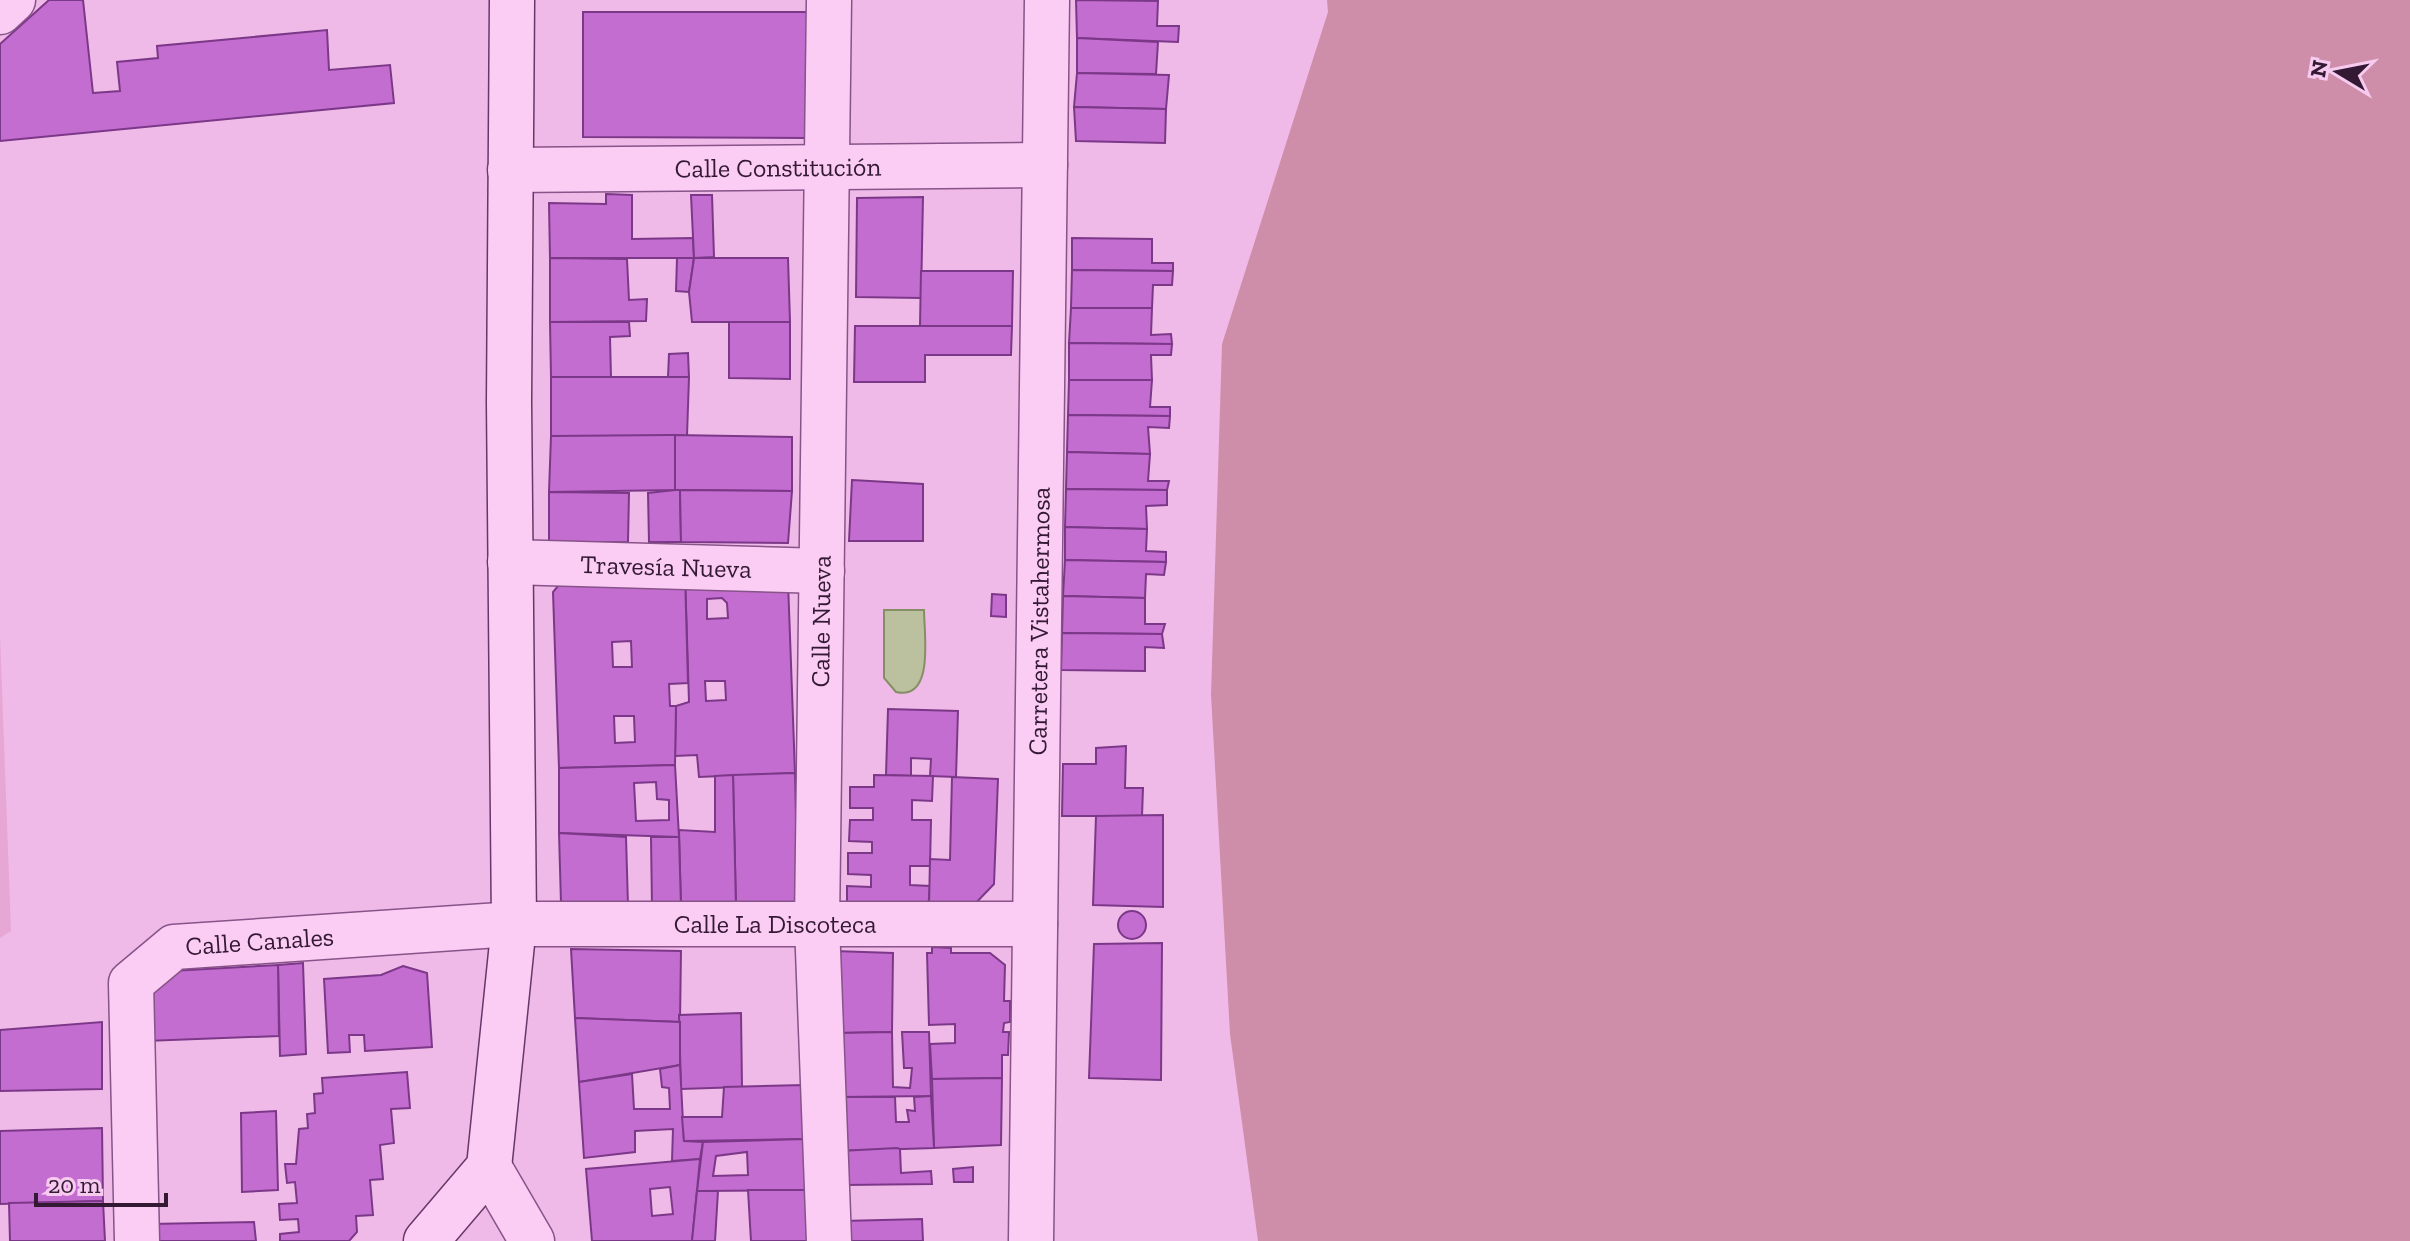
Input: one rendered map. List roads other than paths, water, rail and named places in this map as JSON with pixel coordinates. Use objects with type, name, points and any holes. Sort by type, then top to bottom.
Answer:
[{"type":"street","points":[[0,12],[13,0]]},
{"type":"street","points":[[426,1241],[489,1167],[514,924],[510,562],[512,0]]},
{"type":"street","name":"Calle Nueva","points":[[829,0],[817,924],[829,1241]]},
{"type":"street","name":"Carretera Vistahermosa","points":[[1031,1241],[1047,0]]},
{"type":"street","name":"Calle Constitución","points":[[510,170],[1045,165]]},
{"type":"street","name":"Travesía Nueva","points":[[510,562],[822,571]]},
{"type":"street","name":"Calle La Discoteca","points":[[514,924],[1035,924]]},
{"type":"street","name":"Calle Canales","points":[[137,1241],[131,983],[174,947],[514,924]]},
{"type":"street","points":[[489,1167],[532,1241]]}]
